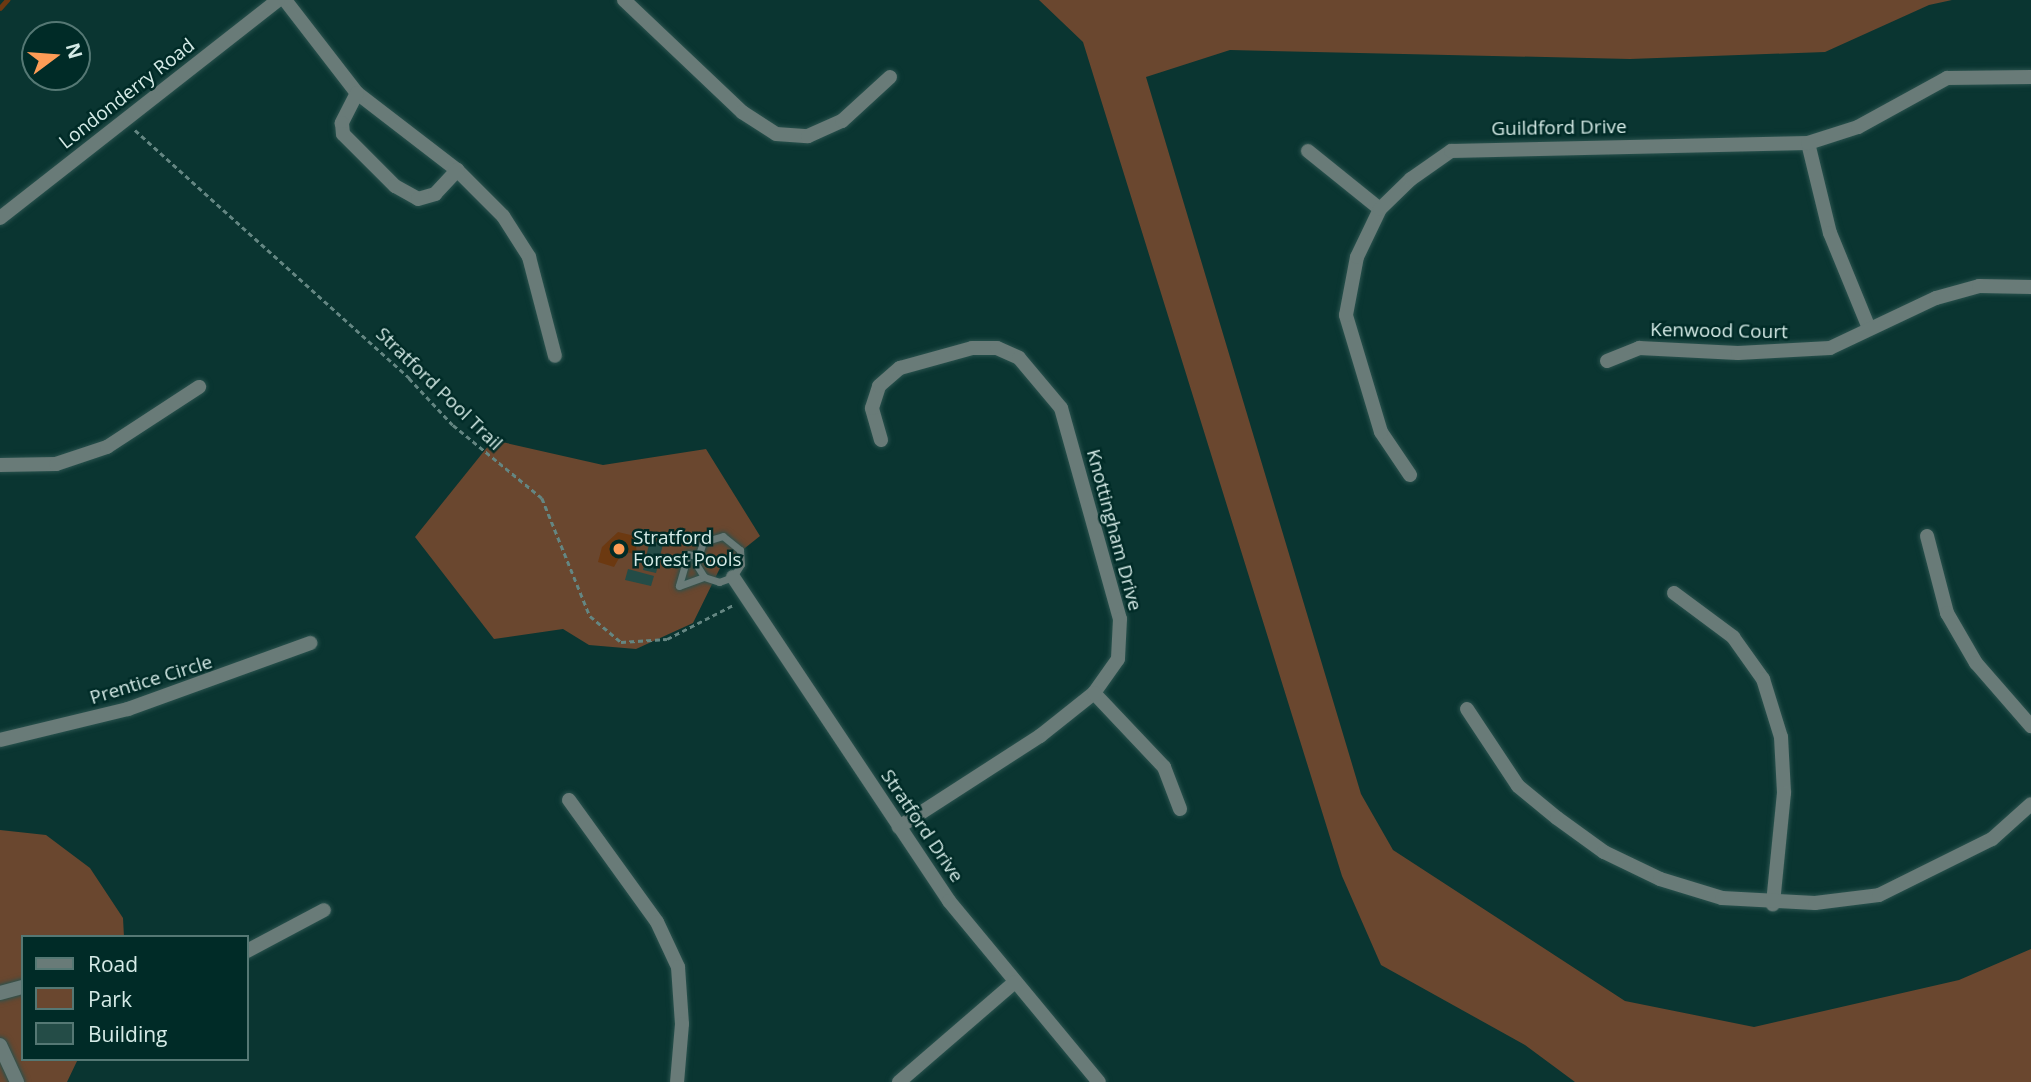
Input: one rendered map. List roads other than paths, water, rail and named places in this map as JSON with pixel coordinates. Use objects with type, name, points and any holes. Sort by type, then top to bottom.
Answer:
[{"type":"street","name":"Londonderry Road","points":[[0,218],[278,0]]},
{"type":"street","points":[[285,0],[357,93],[457,170],[503,216],[529,257],[555,356]]},
{"type":"street","points":[[624,0],[742,112],[776,134],[808,136],[842,121],[890,77]]},
{"type":"street","name":"Guildford Drive","points":[[1410,475],[1381,432],[1346,314],[1357,257],[1380,209],[1410,178],[1451,151],[1808,143],[1858,127],[1947,78],[2031,77]]},
{"type":"street","points":[[357,93],[342,123],[343,134],[395,186],[418,199],[435,194],[457,170]]},
{"type":"street","points":[[1808,143],[1830,233],[1869,327]]},
{"type":"street","points":[[1308,150],[1380,209]]},
{"type":"street","name":"Kenwood Court","points":[[1607,361],[1639,348],[1738,353],[1830,348],[1869,327],[1979,286],[2031,287]]},
{"type":"street","name":"Knottingham Drive","points":[[881,440],[872,408],[879,386],[900,368],[972,348],[997,348],[1020,358],[1041,379],[1061,408],[1120,619],[1118,659],[1094,693],[1040,736],[899,827]]},
{"type":"street","points":[[0,466],[56,464],[107,447],[200,387]]},
{"type":"street","points":[[1927,536],[1947,613],[1976,663],[2031,726]]},
{"type":"street","name":"Stratford Drive","points":[[733,577],[949,901],[1098,1082]]},
{"type":"street","points":[[1674,593],[1733,637],[1763,679],[1774,713],[1781,737],[1784,793],[1773,904]]},
{"type":"street","name":"Prentice Circle","points":[[0,740],[128,709],[310,643]]},
{"type":"street","points":[[1094,693],[1164,767],[1180,809]]},
{"type":"street","points":[[1467,709],[1518,786],[1604,852],[1660,879],[1722,898],[1773,904],[1879,895],[1992,839],[2031,804]]},
{"type":"street","points":[[569,800],[657,922],[678,967],[682,1024],[677,1082]]},
{"type":"street","points":[[248,950],[324,910]]},
{"type":"street","points":[[899,1082],[1015,982]]},
{"type":"street","points":[[0,993],[21,988]]},
{"type":"street","points":[[0,1045],[17,1082]]},
{"type":"lane","points":[[709,538],[730,539],[741,557],[733,577],[719,582],[704,577],[679,586],[688,554],[696,556],[709,538]]},
{"type":"lane","points":[[696,556],[704,577]]},
{"type":"waterway","points":[[0,8],[7,0]]},
{"type":"place","name":"Stratford Forest Pools","points":[[619,549]]}]
